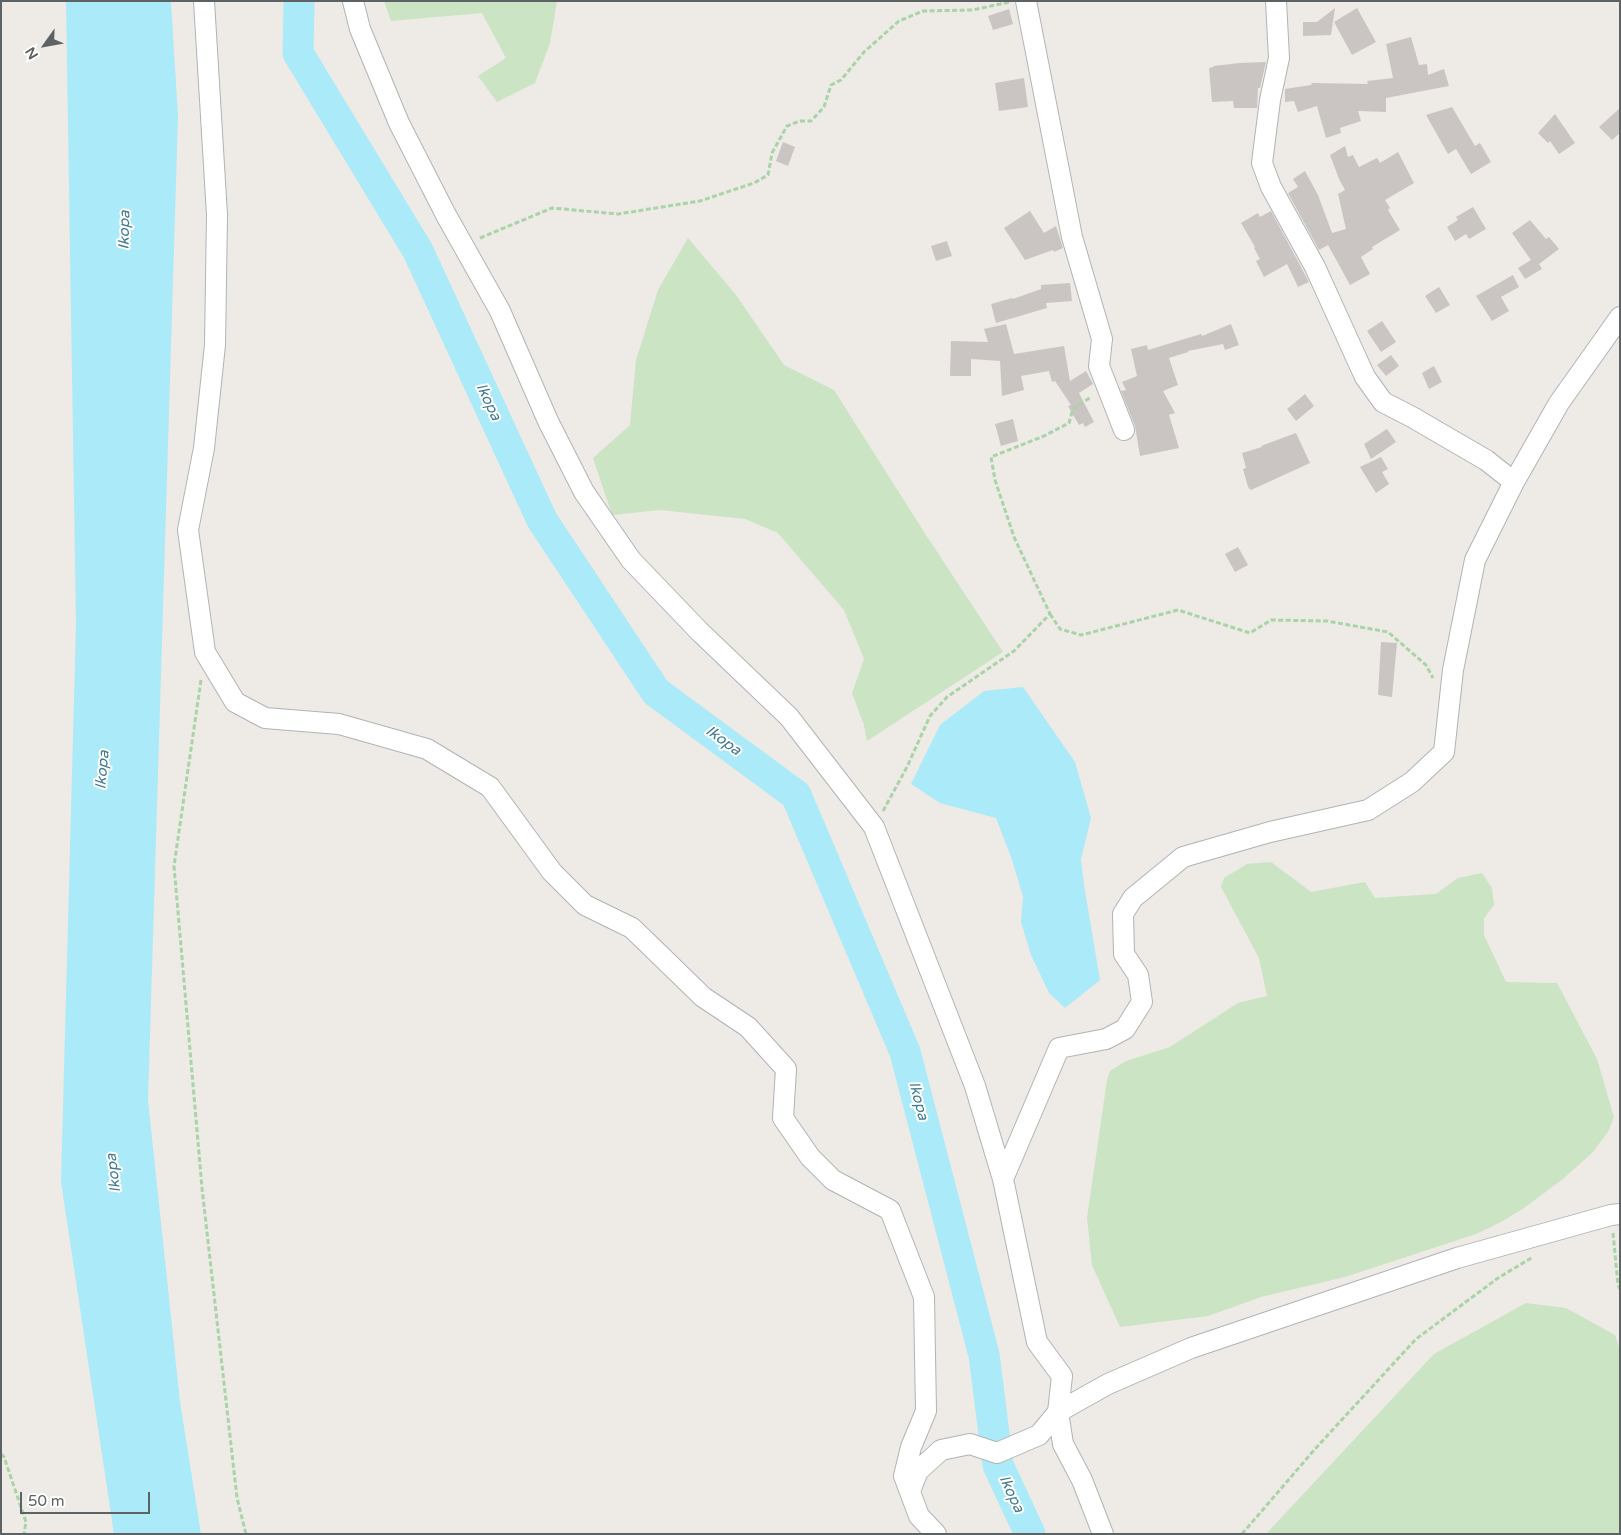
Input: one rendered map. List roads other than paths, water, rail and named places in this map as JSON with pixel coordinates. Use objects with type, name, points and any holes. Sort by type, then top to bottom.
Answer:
[{"type":"street","points":[[204,1],[217,215],[215,344],[204,448],[188,530],[205,652],[235,702],[265,718],[339,724],[427,749],[490,787],[552,872],[585,905],[632,928],[703,998],[748,1027],[786,1069],[783,1118],[810,1158],[833,1180],[890,1210],[924,1297],[926,1411],[911,1447],[904,1476],[919,1516],[936,1534]]},
{"type":"street","points":[[353,1],[360,29],[399,123],[463,247],[500,311],[548,421],[584,492],[631,560],[699,631],[789,717],[874,827],[975,1086],[1003,1179],[1036,1342],[1062,1376],[1058,1412],[1063,1444],[1082,1480],[1103,1534]]},
{"type":"street","points":[[1026,1],[1072,237],[1102,339],[1100,366],[1124,430]]},
{"type":"street","points":[[1276,1],[1279,58],[1270,100],[1262,163],[1271,187],[1315,266],[1365,377],[1382,402],[1412,417],[1486,460],[1514,482]]},
{"type":"street","points":[[1003,1179],[1058,1048],[1106,1039],[1125,1029],[1142,1002],[1138,975],[1124,954],[1123,914],[1133,898],[1183,857],[1270,832],[1368,810],[1412,782],[1444,752],[1452,670],[1475,560],[1514,482],[1559,402],[1620,317]]},
{"type":"street","points":[[918,1430],[930,1452],[970,1444],[997,1453],[1039,1435],[1058,1412],[1108,1384],[1191,1348],[1458,1258],[1615,1215]]},
{"type":"street","points":[[910,1491],[918,1471],[941,1450]]},
{"type":"water","points":[[66,1],[171,1],[178,117],[148,1100],[180,1402],[201,1534],[114,1534],[61,1182],[76,624]]},
{"type":"water","points":[[1023,687],[1075,762],[1091,818],[1081,859],[1100,980],[1065,1008],[1049,993],[1031,955],[1021,922],[1023,896],[996,818],[940,803],[911,784],[940,725],[984,691]]},
{"type":"waterway","name":"Ikopa","points":[[299,1],[298,53],[418,251],[542,520],[656,692],[796,795],[905,1052],[984,1355],[998,1465],[1030,1534]]}]
